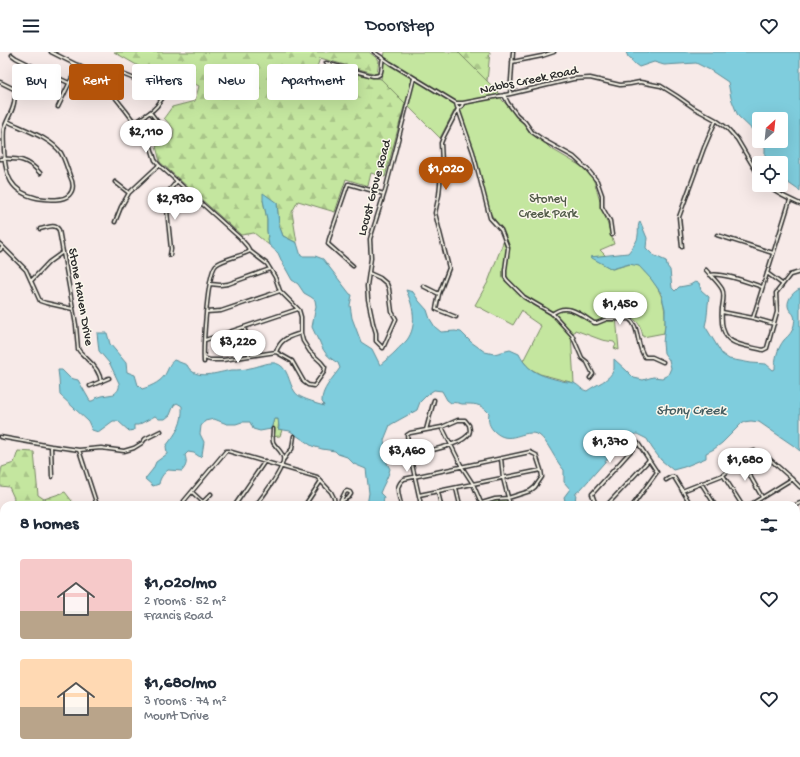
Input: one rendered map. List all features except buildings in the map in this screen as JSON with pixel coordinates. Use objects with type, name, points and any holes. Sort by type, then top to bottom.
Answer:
[{"type":"street","points":[[51,52],[76,64]]},
{"type":"street","points":[[374,52],[456,103],[472,152],[490,218],[501,230],[508,248],[505,277],[524,297],[552,314],[572,336],[582,358],[587,362],[593,374],[590,378]]},
{"type":"street","points":[[510,94],[513,52]]},
{"type":"street","points":[[512,62],[554,52]]},
{"type":"street","points":[[12,55],[28,64]]},
{"type":"street","points":[[326,63],[378,76],[381,73],[383,58]]},
{"type":"street","name":"Locust Grove Road","points":[[369,273],[380,278],[387,284],[392,312],[396,319],[383,348],[376,341],[376,333],[369,305],[367,286],[371,258],[370,239],[384,194],[414,78]]},
{"type":"street","name":"Nabbs Creek Road","points":[[456,103],[510,94],[573,79],[590,78],[620,85],[640,82],[661,86],[727,128],[737,139],[752,164]]},
{"type":"street","points":[[58,107],[69,83],[61,79]]},
{"type":"street","points":[[0,82],[12,88]]},
{"type":"street","points":[[504,95],[508,103],[532,132],[544,141],[574,157],[597,181],[602,195],[602,207],[610,221],[612,235]]},
{"type":"street","points":[[7,121],[47,140],[58,149],[64,158],[72,182],[73,187],[68,196],[59,199],[38,198],[26,194],[14,186],[9,178],[6,170],[4,128],[7,121],[14,106],[15,100]]},
{"type":"street","points":[[117,100],[151,147],[155,160],[159,165],[240,238],[250,251],[263,260],[270,269],[275,277],[280,291],[298,309],[300,314],[301,333],[308,349],[322,362],[325,367],[324,372],[314,386],[304,382],[292,360],[276,352],[218,360],[204,358]]},
{"type":"street","points":[[135,123],[157,106],[161,100]]},
{"type":"street","points":[[456,317],[436,309],[439,294],[449,268],[435,213],[442,163],[441,141],[458,108],[462,106],[463,103]]},
{"type":"street","points":[[150,112],[160,126]]},
{"type":"street","points":[[682,247],[679,217],[704,148],[716,120]]},
{"type":"street","points":[[0,159],[18,159],[26,161],[34,166],[40,173]]},
{"type":"street","points":[[115,222],[121,207],[130,193],[159,165]]},
{"type":"street","points":[[115,182],[130,193]]},
{"type":"street","points":[[170,255],[171,250],[166,201],[168,192],[177,182]]},
{"type":"street","points":[[353,266],[328,244],[348,184],[384,194]]},
{"type":"street","points":[[775,192],[800,204]]},
{"type":"street","points":[[753,318],[790,200]]},
{"type":"street","name":"Stone Haven Drive","points":[[40,229],[54,226],[58,227],[73,309],[78,350],[88,359],[101,376],[101,382]]},
{"type":"street","points":[[717,235],[773,253]]},
{"type":"street","points":[[0,244],[24,268],[41,302],[73,309]]},
{"type":"street","points":[[0,250],[3,247]]},
{"type":"street","points":[[204,362],[207,301],[213,270],[216,264],[250,251]]},
{"type":"street","points":[[31,281],[49,262],[63,252]]},
{"type":"street","points":[[210,284],[228,284],[270,269]]},
{"type":"street","points":[[706,270],[723,290],[722,326],[727,338],[734,342],[763,350],[767,348],[777,312],[776,293],[790,275],[800,272]]},
{"type":"street","points":[[767,273],[782,284]]},
{"type":"street","points":[[710,275],[720,274],[762,287]]},
{"type":"street","points":[[423,286],[439,294]]},
{"type":"street","points":[[206,312],[221,311],[280,291]]},
{"type":"street","points":[[552,314],[557,310],[566,308],[571,309],[594,323],[607,319],[629,319],[634,323],[641,353],[645,357],[652,357],[663,362]]},
{"type":"street","points":[[205,340],[298,309]]},
{"type":"street","points":[[722,312],[774,324]]},
{"type":"street","points":[[244,328],[248,338],[249,356]]},
{"type":"street","points":[[276,352],[283,340],[301,333]]},
{"type":"street","points":[[90,386],[109,378]]},
{"type":"street","points":[[426,430],[434,400]]},
{"type":"street","points":[[410,455],[452,445],[467,437],[470,432],[469,425],[465,420],[458,420],[442,427],[410,433],[407,435],[410,455],[420,501]]},
{"type":"street","points":[[442,427],[481,501]]},
{"type":"street","points":[[273,429],[273,441],[283,455],[284,460]]},
{"type":"street","points":[[0,438],[79,450],[101,448],[124,451],[134,448],[145,439],[160,431]]},
{"type":"street","points":[[259,501],[292,449],[294,436]]},
{"type":"street","points":[[595,501],[592,494],[638,443],[657,472],[636,501]]},
{"type":"street","points":[[51,446],[52,477]]},
{"type":"street","points":[[79,450],[96,501]]},
{"type":"street","points":[[682,491],[701,482],[723,475],[735,466],[743,457],[755,450],[764,454],[800,487]]},
{"type":"street","points":[[184,501],[226,451],[313,475],[317,477],[331,492],[334,501]]},
{"type":"street","points":[[400,501],[397,487],[404,479],[530,452],[536,454],[542,477],[535,487],[530,491],[508,498],[490,501]]},
{"type":"street","points":[[501,458],[509,501]]},
{"type":"street","points":[[611,501],[649,460]]},
{"type":"street","points":[[741,460],[762,497]]},
{"type":"street","points":[[238,501],[265,462]]},
{"type":"street","points":[[419,496],[541,470]]},
{"type":"street","points":[[723,475],[739,501]]},
{"type":"street","points":[[666,480],[674,477],[688,501]]},
{"type":"street","points":[[756,501],[792,479]]},
{"type":"street","points":[[308,501],[321,481]]},
{"type":"street","points":[[701,482],[713,501]]},
{"type":"street","points":[[456,488],[459,501]]},
{"type":"street","points":[[341,501],[347,491],[350,492],[350,496],[342,501]]},
{"type":"street","points":[[192,492],[202,501]]},
{"type":"street","points":[[438,492],[440,501]]},
{"type":"street","points":[[204,501],[211,494]]},
{"type":"green space","points":[[114,52],[369,52],[379,60],[377,74],[358,69],[358,64],[341,64],[320,58],[318,64],[267,64],[267,100],[358,100],[358,73],[381,79],[405,103],[385,177],[371,173],[368,186],[346,179],[335,212],[298,201],[292,212],[297,243],[283,236],[279,225],[277,203],[263,200],[267,219],[269,245],[254,233],[241,235],[160,162],[156,146],[173,139],[174,129],[164,118],[172,107],[196,100],[199,86],[196,84],[196,64],[135,64]]},
{"type":"green space","name":"Stoney Creek Park","points":[[385,52],[458,52],[500,94],[502,100],[550,148],[591,172],[614,244],[600,250],[606,256],[591,257],[612,269],[633,264],[639,266],[648,275],[658,288],[663,302],[665,317],[664,333],[643,337],[640,326],[635,320],[627,316],[616,316],[619,350],[614,348],[616,345],[614,342],[602,340],[575,330],[573,334],[571,334],[574,383],[540,374],[529,368],[523,361],[541,326],[525,315],[522,310],[513,325],[475,305],[488,282],[504,240],[502,230],[486,207],[480,178],[458,110],[455,109],[440,138],[381,79]]},
{"type":"green space","points":[[458,52],[490,52],[487,81]]},
{"type":"green space","points":[[274,419],[279,419],[278,429],[282,430],[280,436],[270,437],[272,431],[271,429]]},
{"type":"green space","points":[[18,451],[34,452],[38,495],[44,499],[65,492],[72,501],[13,501],[14,498],[9,487],[0,486],[0,476],[2,467],[14,463]]},
{"type":"green space","points":[[508,499],[509,501],[497,501]]},
{"type":"water","points":[[626,52],[800,52],[800,191],[788,183],[788,156],[765,156],[765,148],[788,148],[788,112],[752,112],[752,129],[738,116],[731,98],[728,82],[710,70],[696,63],[664,65],[654,62],[639,67],[631,61],[632,59],[628,57]]},
{"type":"water","name":"Stony Creek","points":[[263,193],[277,203],[279,225],[283,236],[297,243],[301,256],[315,256],[323,259],[352,295],[350,305],[352,318],[361,342],[372,349],[380,365],[407,340],[410,334],[413,315],[411,302],[406,290],[413,292],[427,310],[435,327],[441,332],[461,332],[471,342],[485,352],[494,354],[510,350],[519,354],[527,366],[537,373],[574,383],[587,391],[609,377],[614,369],[614,359],[634,378],[643,380],[653,377],[662,378],[668,375],[671,368],[669,360],[664,353],[663,343],[665,309],[661,293],[639,266],[629,264],[612,269],[590,257],[628,253],[637,240],[640,221],[647,238],[646,248],[653,255],[666,261],[670,270],[672,288],[675,291],[679,287],[690,285],[695,282],[699,283],[701,290],[709,297],[705,326],[722,354],[729,359],[766,364],[773,370],[775,369],[778,350],[791,332],[795,320],[794,315],[789,309],[788,303],[793,293],[800,289],[800,451],[759,422],[743,422],[722,443],[706,453],[706,458],[673,470],[661,460],[647,439],[637,434],[631,435],[576,493],[575,501],[565,501],[564,497],[570,489],[564,482],[564,470],[539,435],[527,433],[505,437],[499,435],[491,428],[488,417],[489,413],[483,407],[473,404],[451,403],[447,400],[442,391],[434,390],[420,402],[417,410],[390,425],[384,440],[386,453],[389,458],[387,463],[390,469],[380,493],[384,497],[384,501],[368,501],[369,493],[366,469],[354,464],[347,457],[338,454],[335,451],[312,446],[290,431],[278,429],[278,419],[274,419],[271,429],[260,431],[253,429],[250,422],[227,424],[214,419],[205,421],[201,426],[200,434],[204,442],[202,455],[200,457],[194,453],[188,452],[185,455],[186,463],[182,471],[168,470],[162,476],[159,484],[153,486],[145,479],[153,469],[156,462],[167,454],[166,446],[176,432],[180,423],[182,406],[177,403],[174,405],[170,415],[165,419],[159,419],[155,416],[138,425],[134,425],[134,430],[129,431],[118,421],[113,421],[98,432],[92,430],[88,421],[60,395],[58,370],[62,370],[70,378],[78,380],[90,401],[117,392],[119,383],[110,364],[99,351],[97,333],[107,333],[110,344],[126,363],[127,372],[135,375],[138,385],[142,389],[153,385],[163,378],[170,364],[174,360],[187,365],[195,373],[201,375],[232,370],[243,370],[269,363],[275,363],[280,365],[286,371],[296,394],[324,406],[322,402],[323,393],[340,368],[338,363],[324,351],[312,327],[316,306],[315,300],[304,293],[298,284],[292,280],[278,253],[269,245],[267,219]]}]
